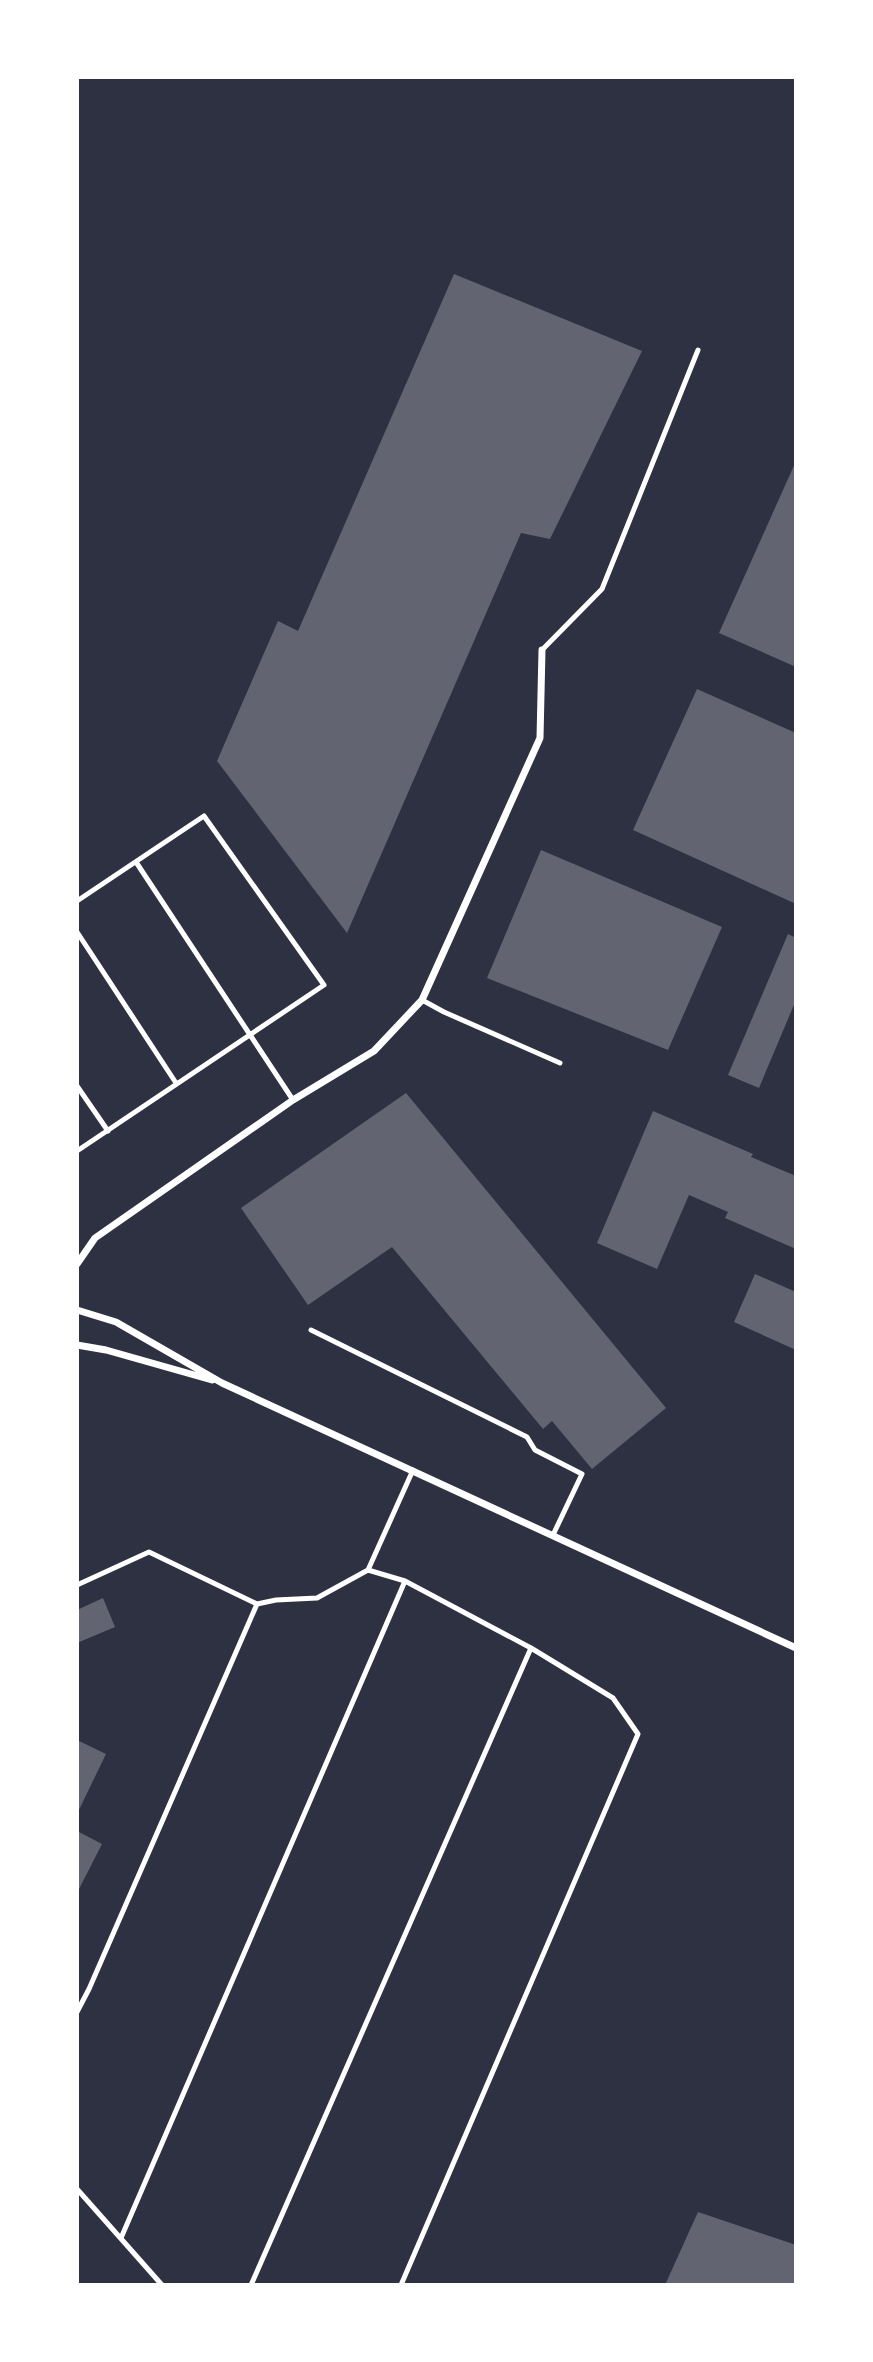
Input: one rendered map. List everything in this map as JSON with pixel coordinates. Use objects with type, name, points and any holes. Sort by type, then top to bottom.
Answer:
[{"type":"street","points":[[77,1264],[95,1238],[293,1100],[374,1051],[422,1000],[540,738],[541,650]]},
{"type":"street","points":[[77,1310],[116,1322],[222,1383],[796,1648]]},
{"type":"street","points":[[77,1345],[106,1350],[222,1383]]},
{"type":"lane","points":[[541,650],[602,589],[698,350]]},
{"type":"lane","points":[[77,1151],[324,985],[204,816],[78,899]]},
{"type":"lane","points":[[136,862],[293,1100]]},
{"type":"lane","points":[[77,932],[176,1083]]},
{"type":"lane","points":[[422,1000],[560,1063]]},
{"type":"lane","points":[[77,1086],[108,1131]]},
{"type":"lane","points":[[311,1330],[527,1437],[536,1450],[582,1474],[553,1535]]},
{"type":"lane","points":[[77,1584],[149,1552],[257,1604],[317,1598],[368,1570],[414,1470]]},
{"type":"lane","points":[[368,1570],[405,1581],[531,1648],[614,1698],[638,1734],[401,2285]]},
{"type":"lane","points":[[121,2238],[405,1581]]},
{"type":"lane","points":[[77,2012],[257,1604]]},
{"type":"lane","points":[[251,2285],[531,1648]]},
{"type":"lane","points":[[77,2189],[162,2285]]},
{"type":"building","points":[[454,274],[642,351],[550,539],[521,533],[347,933],[217,761],[278,621],[298,631]]},
{"type":"building","points":[[796,461],[796,667],[719,633]]},
{"type":"building","points":[[697,689],[796,733],[796,904],[633,830]]},
{"type":"building","points":[[541,850],[722,927],[668,1050],[487,978]]},
{"type":"building","points":[[788,934],[796,938],[796,1000],[759,1088],[728,1075]]},
{"type":"building","points":[[406,1093],[666,1408],[592,1469],[552,1421],[543,1429],[392,1247],[308,1305],[241,1208]]},
{"type":"building","points":[[653,1111],[753,1154],[751,1157],[796,1176],[796,1249],[725,1218],[728,1212],[689,1195],[657,1269],[597,1243]]},
{"type":"building","points":[[755,1274],[796,1292],[796,1350],[734,1322]]},
{"type":"building","points":[[103,1598],[115,1627],[77,1643],[77,1610]]},
{"type":"building","points":[[77,1740],[106,1754],[77,1814]]},
{"type":"building","points":[[77,1831],[102,1844],[77,1893]]},
{"type":"building","points":[[698,2212],[796,2245],[796,2285],[665,2285]]}]
